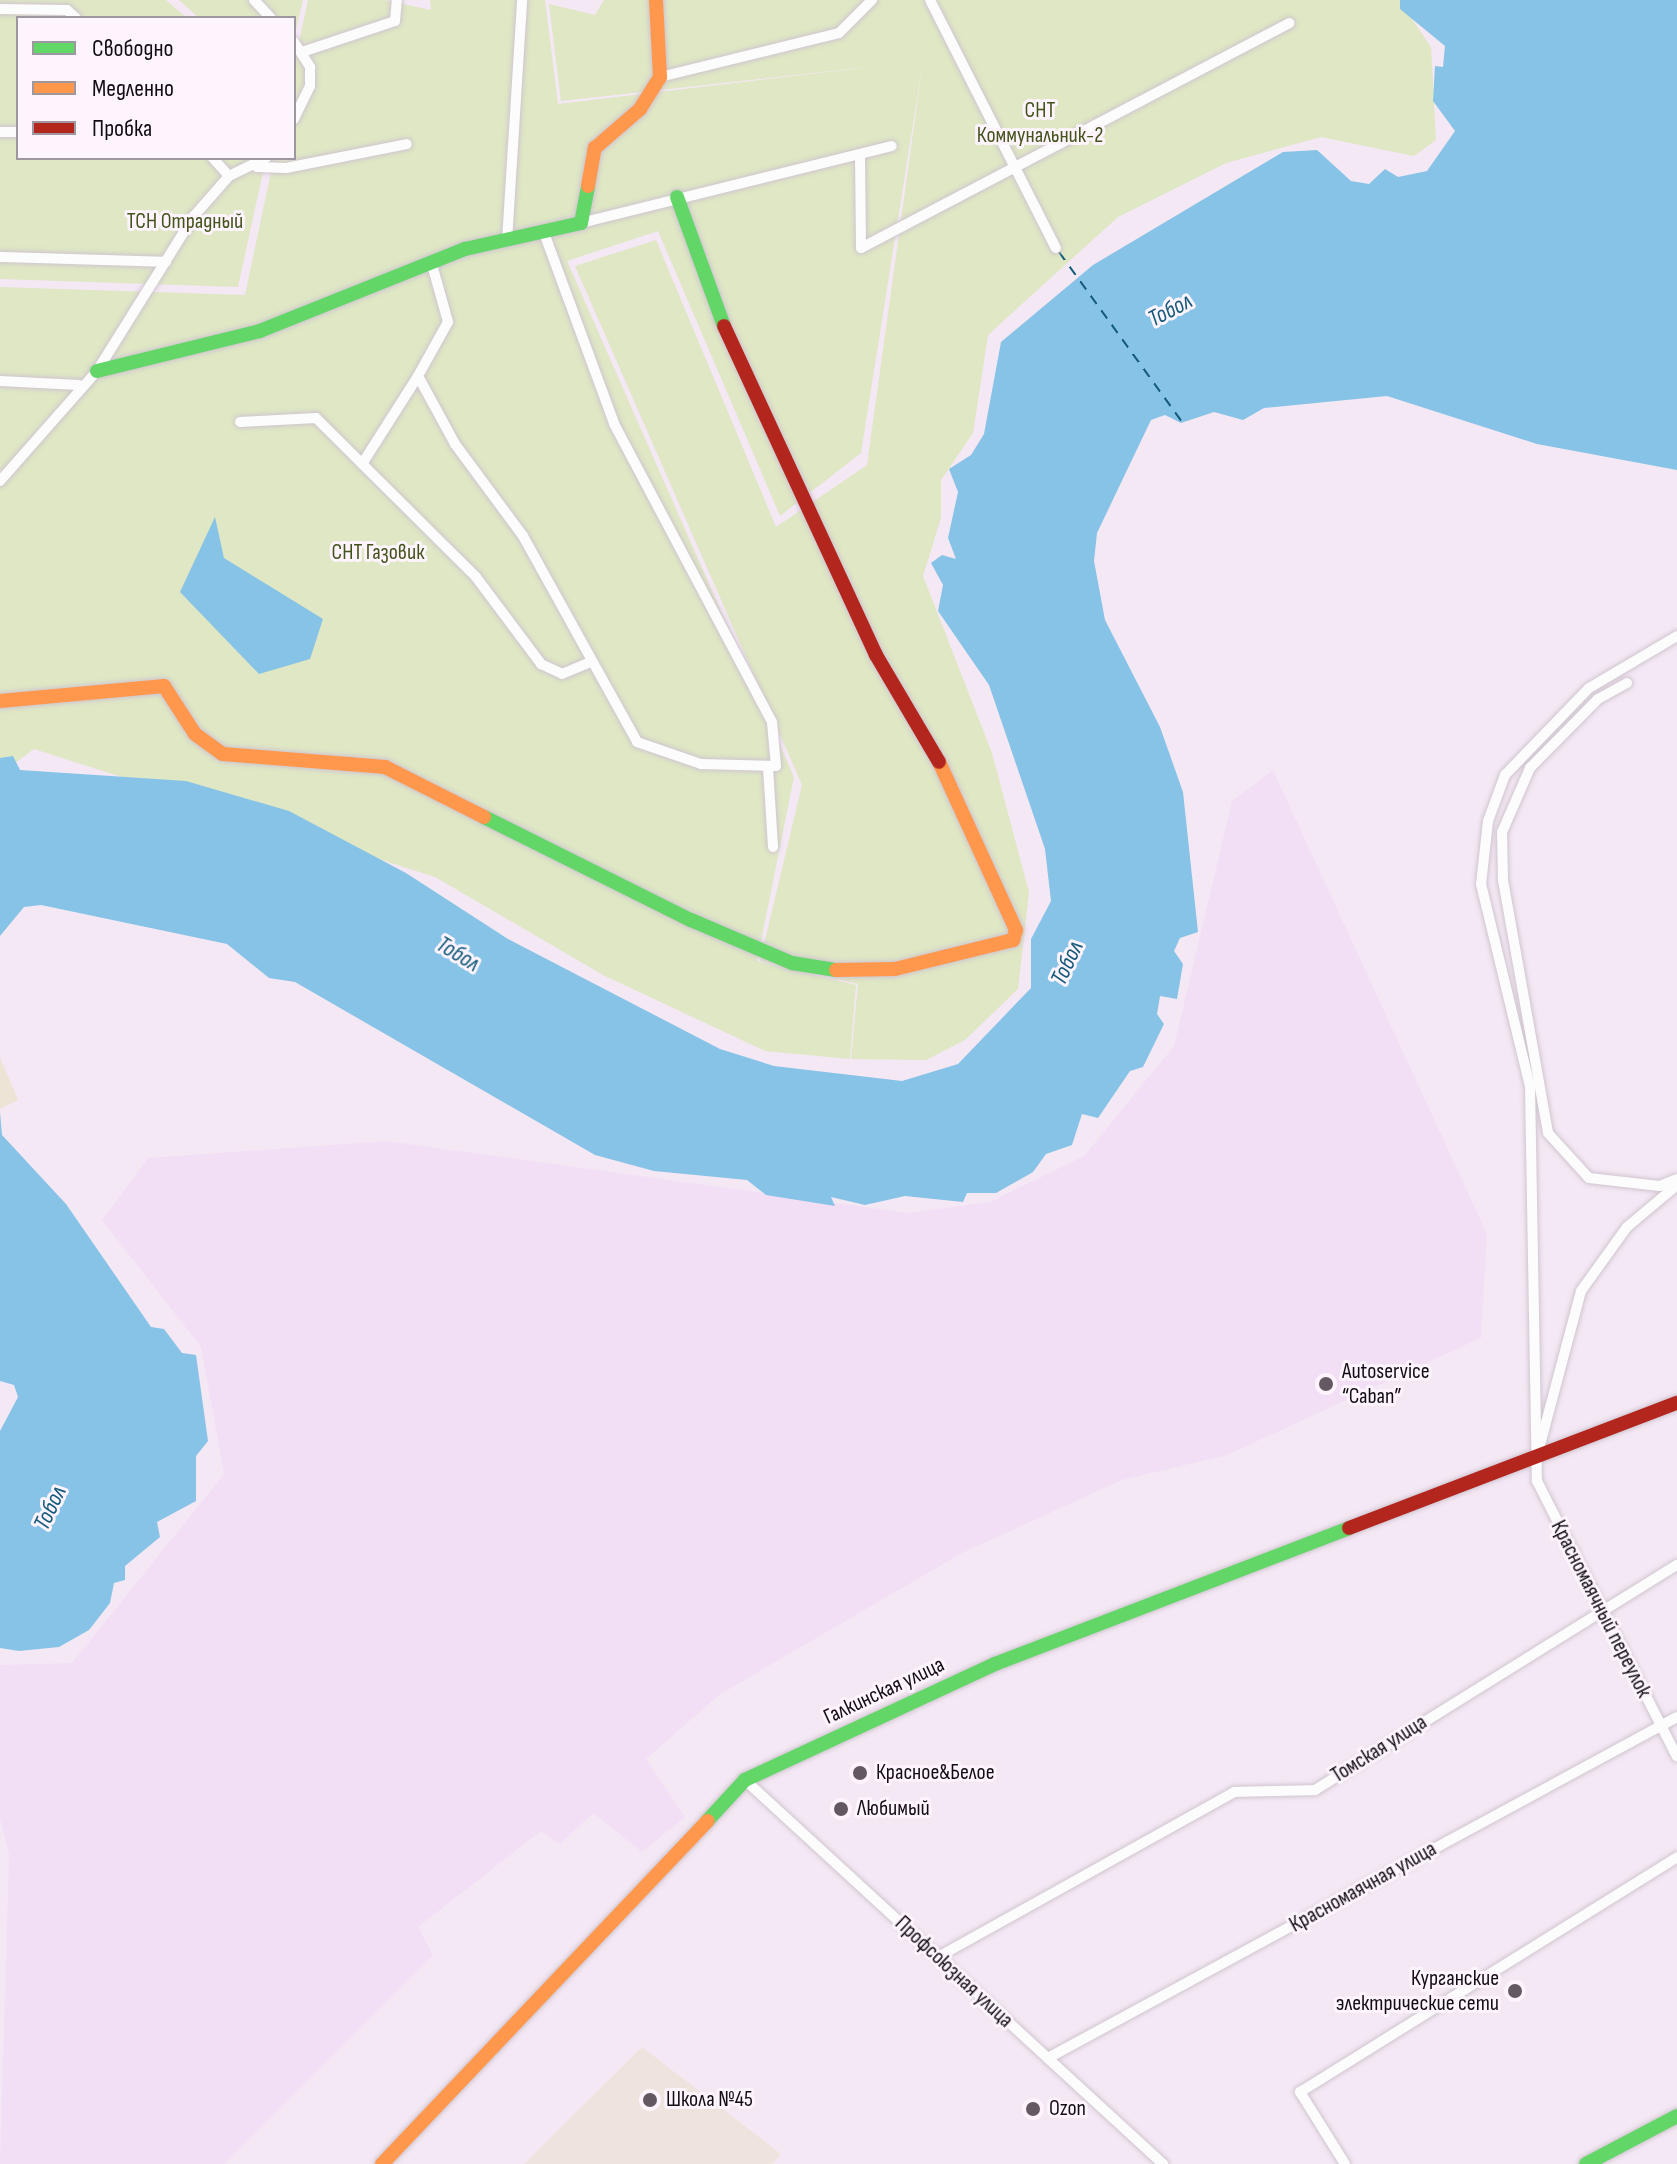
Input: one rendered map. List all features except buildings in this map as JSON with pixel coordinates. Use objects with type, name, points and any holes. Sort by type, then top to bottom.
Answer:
[{"type":"street","points":[[254,0],[269,16]]},
{"type":"street","points":[[302,52],[395,21],[397,0]]},
{"type":"street","points":[[507,241],[522,0]]},
{"type":"street","points":[[581,223],[595,148],[640,109],[660,77],[656,0]]},
{"type":"street","points":[[660,77],[839,33],[872,0]]},
{"type":"street","points":[[930,0],[1018,165],[1056,248]]},
{"type":"street","points":[[0,9],[67,10],[74,16]]},
{"type":"street","points":[[860,154],[861,248],[1290,23]]},
{"type":"street","points":[[296,44],[302,52],[310,86],[296,115]]},
{"type":"street","points":[[0,481],[79,385],[97,371],[166,262],[229,176],[257,167],[407,144]]},
{"type":"street","points":[[97,371],[260,331],[431,261],[677,197],[892,146]]},
{"type":"street","points":[[215,160],[229,176]]},
{"type":"street","points":[[257,167],[264,160]]},
{"type":"street","points":[[0,701],[164,686],[195,734],[223,754],[385,767],[792,963],[852,973],[1013,940],[1016,930],[921,722],[876,655],[721,319],[677,197]]},
{"type":"street","points":[[418,376],[455,444],[523,536],[637,742],[701,764],[768,767],[780,762],[778,735],[614,423],[544,233]]},
{"type":"street","points":[[0,257],[166,262]]},
{"type":"street","points":[[362,464],[448,322],[431,261]]},
{"type":"street","points":[[0,381],[79,385]]},
{"type":"street","points":[[240,422],[310,416],[476,577],[541,664],[562,674],[590,662]]},
{"type":"street","name":"Красномаячный переулок","points":[[1677,636],[1589,688],[1537,737],[1505,775],[1488,821],[1481,884],[1530,1086],[1535,1147],[1537,1481],[1677,1757]]},
{"type":"street","points":[[1627,683],[1598,699],[1530,768],[1502,832],[1503,880],[1548,1133],[1589,1178],[1660,1186],[1677,1182]]},
{"type":"street","points":[[768,767],[773,847]]},
{"type":"street","points":[[1536,1458],[1581,1291],[1627,1227],[1677,1182]]},
{"type":"street","name":"Галкинская улица","points":[[382,2164],[745,1780],[995,1664],[1677,1403]]},
{"type":"street","name":"Томская улица","points":[[938,1957],[1234,1792],[1315,1790],[1600,1610],[1677,1565]]},
{"type":"street","name":"Красномаячная улица","points":[[1048,2058],[1677,1717]]},
{"type":"street","name":"Профсоюзная улица","points":[[745,1780],[1163,2164]]},
{"type":"street","points":[[1345,2164],[1300,2092],[1677,1857]]},
{"type":"street","points":[[1586,2164],[1677,2116]]},
{"type":"shaded area","points":[[1273,770],[1487,1234],[1481,1338],[1227,1455],[1122,1480],[962,1553],[719,1695],[646,1759],[685,1817],[642,1852],[593,1813],[560,1844],[541,1831],[418,1927],[433,1955],[224,2164],[0,2164],[9,1855],[0,1818],[0,1665],[72,1663],[224,1474],[201,1347],[102,1220],[148,1158],[387,1141],[908,1213],[990,1202],[1084,1156],[1174,1046],[1232,801]]},
{"type":"shaded area","name":"Школа №45","points":[[642,2047],[781,2154],[772,2164],[524,2164]]},
{"type":"green space","name":"ТСН Отрадный","points":[[0,0],[166,0],[185,16],[16,16],[16,160],[266,160],[238,287],[0,279]]},
{"type":"green space","points":[[179,0],[303,0],[296,30],[296,16],[197,16]]},
{"type":"green space","name":"СНТ Газовик","points":[[308,0],[385,0],[431,10],[430,0],[545,0],[558,104],[904,63],[561,101],[549,4],[595,15],[604,0],[1399,0],[1431,47],[1436,140],[1414,156],[1321,137],[1226,163],[1118,217],[988,335],[973,433],[941,480],[941,518],[923,576],[992,753],[1029,892],[1018,989],[965,1040],[926,1060],[851,1059],[858,984],[760,961],[802,785],[575,266],[656,240],[776,527],[867,465],[923,61],[861,453],[780,516],[658,231],[567,261],[794,777],[757,961],[856,985],[850,1059],[765,1051],[603,975],[435,877],[34,749],[0,774],[0,287],[245,295],[274,160],[296,160],[296,57]]},
{"type":"sand","points":[[0,1057],[18,1100],[0,1109]]},
{"type":"water","name":"Тобол","points":[[1400,0],[1677,0],[1677,470],[1537,444],[1387,396],[1264,408],[1243,420],[1214,412],[1181,423],[1165,415],[1151,420],[1097,533],[1094,561],[1105,620],[1160,727],[1183,792],[1198,932],[1180,938],[1174,951],[1183,964],[1177,999],[1160,996],[1157,1014],[1164,1024],[1143,1067],[1130,1071],[1098,1118],[1082,1114],[1072,1145],[1046,1154],[1033,1172],[996,1193],[967,1193],[963,1202],[905,1196],[865,1205],[831,1197],[835,1206],[766,1195],[747,1180],[654,1171],[595,1155],[295,982],[269,978],[227,944],[41,905],[24,907],[0,936],[0,758],[13,756],[20,770],[186,781],[289,811],[406,873],[508,939],[720,1049],[774,1066],[902,1081],[958,1064],[1031,988],[1031,939],[1051,901],[1045,849],[989,685],[938,611],[943,585],[931,563],[942,555],[956,559],[948,538],[958,492],[949,469],[971,455],[984,434],[1001,342],[1093,265],[1283,152],[1317,150],[1351,181],[1369,184],[1385,169],[1398,177],[1427,171],[1455,131],[1433,101],[1435,66],[1443,67],[1445,46],[1400,9]]},
{"type":"water","points":[[215,517],[224,558],[323,619],[310,659],[259,674],[180,592]]},
{"type":"water","name":"Тобол","points":[[0,1112],[2,1135],[66,1204],[151,1327],[164,1329],[182,1353],[196,1355],[208,1441],[196,1456],[196,1501],[157,1522],[160,1537],[125,1566],[125,1580],[114,1583],[110,1603],[89,1630],[59,1647],[19,1651],[0,1648],[0,1431],[18,1397],[14,1385],[0,1381]]},
{"type":"ferry route","points":[[1059,252],[1183,423]]},
{"type":"traffic: fast","points":[[97,371],[260,331],[465,249],[581,223],[588,186]]},
{"type":"traffic: fast","points":[[677,197],[724,326]]},
{"type":"traffic: fast","points":[[484,817],[691,920],[792,963],[836,970]]},
{"type":"traffic: fast","points":[[707,1821],[745,1780],[995,1664],[1349,1528]]},
{"type":"traffic: fast","points":[[1586,2164],[1677,2116]]},
{"type":"traffic: slow","points":[[588,186],[595,148],[640,109],[660,77],[656,0]]},
{"type":"traffic: slow","points":[[0,701],[164,686],[195,734],[223,754],[385,767],[484,817]]},
{"type":"traffic: slow","points":[[836,970],[895,969],[1013,940],[1016,930],[939,762]]},
{"type":"traffic: slow","points":[[382,2164],[707,1821]]},
{"type":"traffic: jam","points":[[724,326],[876,655],[939,762]]},
{"type":"traffic: jam","points":[[1349,1528],[1677,1403]]},
{"type":"place","name":"Autoservice “Caban”","points":[[1326,1384]]},
{"type":"place","name":"Красное&Белое","points":[[860,1773]]},
{"type":"place","name":"Любимый","points":[[841,1809]]},
{"type":"place","name":"Курганские электрические сети","points":[[1515,1991]]},
{"type":"place","name":"Школа №45","points":[[650,2100]]},
{"type":"place","name":"Ozon","points":[[1033,2109]]},
{"type":"park label","name":"СНТ Коммунальник-2","points":[[1040,122]]}]
